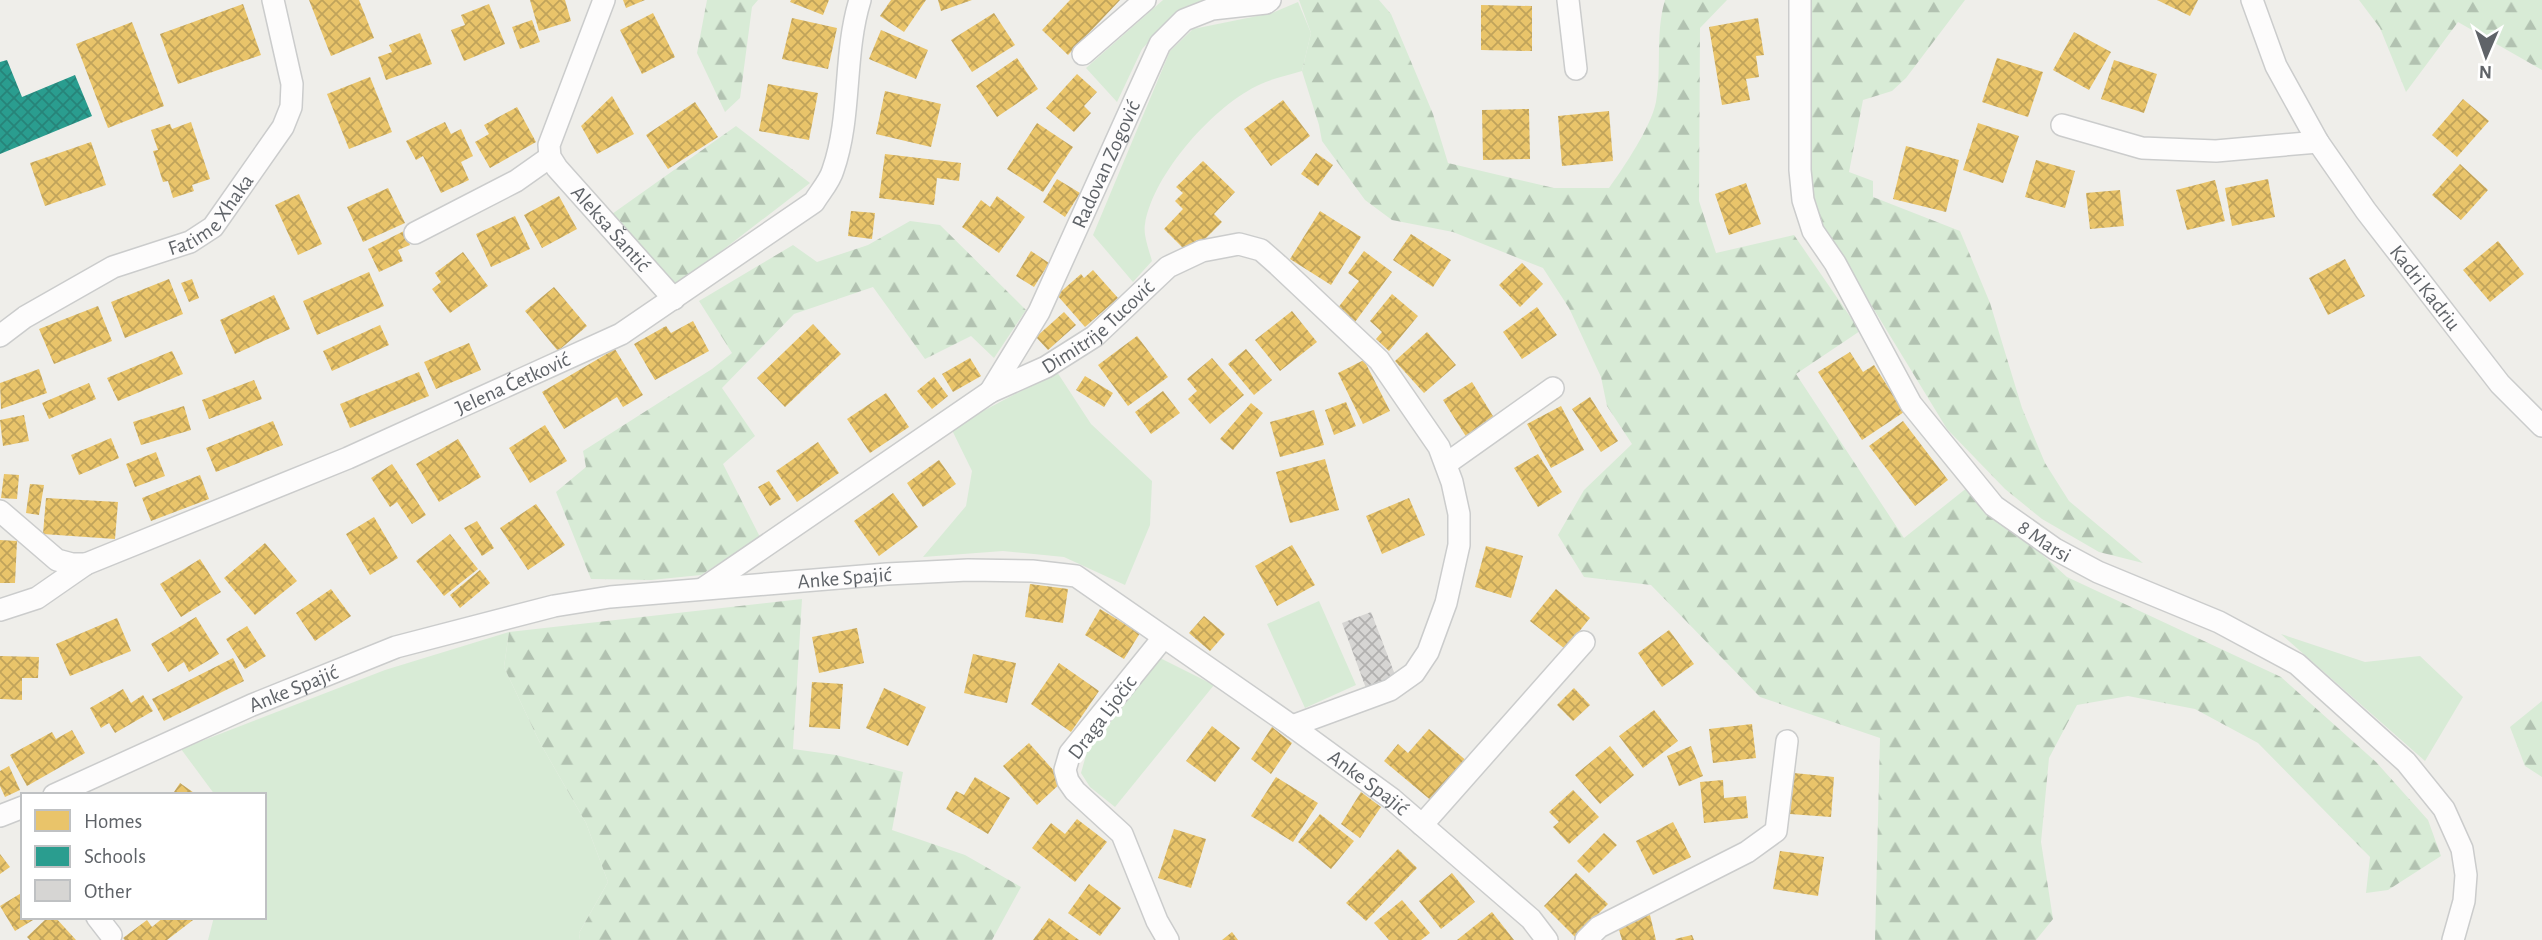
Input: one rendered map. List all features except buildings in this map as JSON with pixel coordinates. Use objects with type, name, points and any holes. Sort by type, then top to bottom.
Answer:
[{"type":"street","name":"Fatime Xhaka","points":[[0,336],[25,317],[113,267],[190,242],[213,227],[283,127],[292,107],[292,84],[273,0]]},
{"type":"street","points":[[415,233],[516,181],[550,157],[549,145],[604,0]]},
{"type":"street","name":"Jelena Ćetković","points":[[0,610],[37,598],[86,564],[373,447],[621,334],[814,202],[833,172],[841,137],[851,42],[860,0]]},
{"type":"street","points":[[1083,54],[1145,0]]},
{"type":"street","name":"Radovan Zogović","points":[[990,392],[1039,312],[1160,44],[1184,20],[1212,9],[1266,3],[1270,0]]},
{"type":"street","points":[[1568,0],[1576,69]]},
{"type":"street","name":"8 Marsi","points":[[1800,0],[1800,170],[1803,200],[1813,231],[1835,263],[1912,404],[1994,506],[2055,549],[2098,572],[2219,622],[2297,664],[2406,762],[2444,809],[2462,849],[2466,875],[2463,901],[2453,940]]},
{"type":"street","name":"Kadri Kadriu","points":[[2252,0],[2276,66],[2318,142],[2366,211],[2500,384],[2542,426]]},
{"type":"street","points":[[2062,125],[2142,148],[2216,151],[2318,142]]},
{"type":"street","name":"Aleksa Šantić","points":[[550,157],[557,169],[674,299]]},
{"type":"street","name":"Dimitrije Tucović","points":[[702,589],[990,392],[1046,367],[1095,336],[1168,267],[1202,251],[1239,244],[1261,250],[1378,360],[1439,447],[1452,482],[1459,514],[1458,545],[1446,603],[1428,652],[1414,673],[1390,690],[1292,726]]},
{"type":"street","points":[[1446,464],[1553,388]]},
{"type":"street","points":[[0,511],[57,560],[86,564]]},
{"type":"street","name":"Anke Spajić","points":[[58,793],[252,705],[396,647],[554,606],[610,597],[887,574],[968,570],[1032,571],[1076,576],[1292,726],[1392,799],[1531,919],[1547,940]]},
{"type":"street","name":"Draga Ljočic","points":[[1163,638],[1070,752],[1065,770],[1075,791],[1122,834],[1157,921],[1168,940]]},
{"type":"street","points":[[1422,825],[1584,642]]},
{"type":"street","points":[[1586,940],[1599,927],[1747,852],[1776,831],[1787,741]]},
{"type":"street","points":[[0,816],[21,808]]},
{"type":"street","points":[[99,919],[111,935]]},
{"type":"green space","points":[[707,0],[758,0],[752,7],[740,98],[725,112],[697,53]]},
{"type":"green space","points":[[1163,0],[1221,0],[1160,30],[1142,49],[1117,102],[1086,68]]},
{"type":"green space","points":[[1299,0],[1379,0],[1391,14],[1433,114],[1448,163],[1554,188],[1609,188],[1649,123],[1656,102],[1660,25],[1665,0],[1727,0],[1700,28],[1699,201],[1716,253],[1794,235],[1860,331],[1796,374],[1904,538],[1968,487],[2067,577],[2281,677],[2376,762],[2428,820],[2441,856],[2388,890],[2366,893],[2370,857],[2258,743],[2195,709],[2128,696],[2077,705],[2049,758],[2041,842],[2053,919],[2036,940],[1875,940],[1880,738],[1760,697],[1651,585],[1584,577],[1558,535],[1584,490],[1632,444],[1607,406],[1601,377],[1569,308],[1543,268],[1453,232],[1392,220],[1365,200],[1322,141],[1302,71],[1311,33]]},
{"type":"green space","points":[[1810,0],[1965,0],[1906,78],[1892,91],[1863,100],[1849,172],[1873,181],[1873,197],[1960,231],[1990,303],[2022,408],[2045,463],[2069,501],[2143,563],[2099,552],[2042,519],[2005,489],[1947,429],[1823,226],[1809,194],[1806,117]]},
{"type":"green space","points":[[2359,0],[2542,0],[2542,70],[2458,22],[2406,92],[2380,28]]},
{"type":"green space","points":[[1298,2],[1311,33],[1302,71],[1266,82],[1243,94],[1206,124],[1189,143],[1173,163],[1150,204],[1145,228],[1152,261],[1133,282],[1093,235],[1170,51],[1193,29],[1272,13]]},
{"type":"green space","points":[[736,126],[810,183],[676,286],[612,214]]},
{"type":"green space","points":[[910,221],[940,225],[1026,310],[994,358],[971,336],[925,359],[873,287],[794,314],[722,388],[755,436],[723,464],[760,537],[701,575],[651,580],[591,579],[556,492],[586,467],[583,451],[712,369],[732,353],[699,301],[793,245],[817,262],[868,245]]},
{"type":"green space","points":[[1057,372],[1091,424],[1152,481],[1150,525],[1125,585],[1064,557],[1003,551],[923,557],[966,506],[972,471],[951,428]]},
{"type":"green space","points":[[802,599],[793,749],[836,755],[903,772],[892,830],[965,855],[1021,887],[992,940],[580,940],[579,933],[608,882],[586,823],[539,741],[504,667],[509,632]]},
{"type":"green space","points":[[1319,601],[1356,685],[1305,708],[1267,624]]},
{"type":"green space","points":[[509,632],[504,667],[539,741],[586,823],[608,882],[579,933],[580,940],[208,940],[213,919],[266,919],[266,793],[214,793],[181,749],[385,670]]},
{"type":"green space","points":[[2281,634],[2365,662],[2420,656],[2463,697],[2425,761]]},
{"type":"green space","points":[[1158,657],[1214,685],[1115,807],[1090,787],[1081,773],[1088,748]]},
{"type":"green space","points":[[2542,701],[2542,777],[2525,766],[2510,727]]}]
